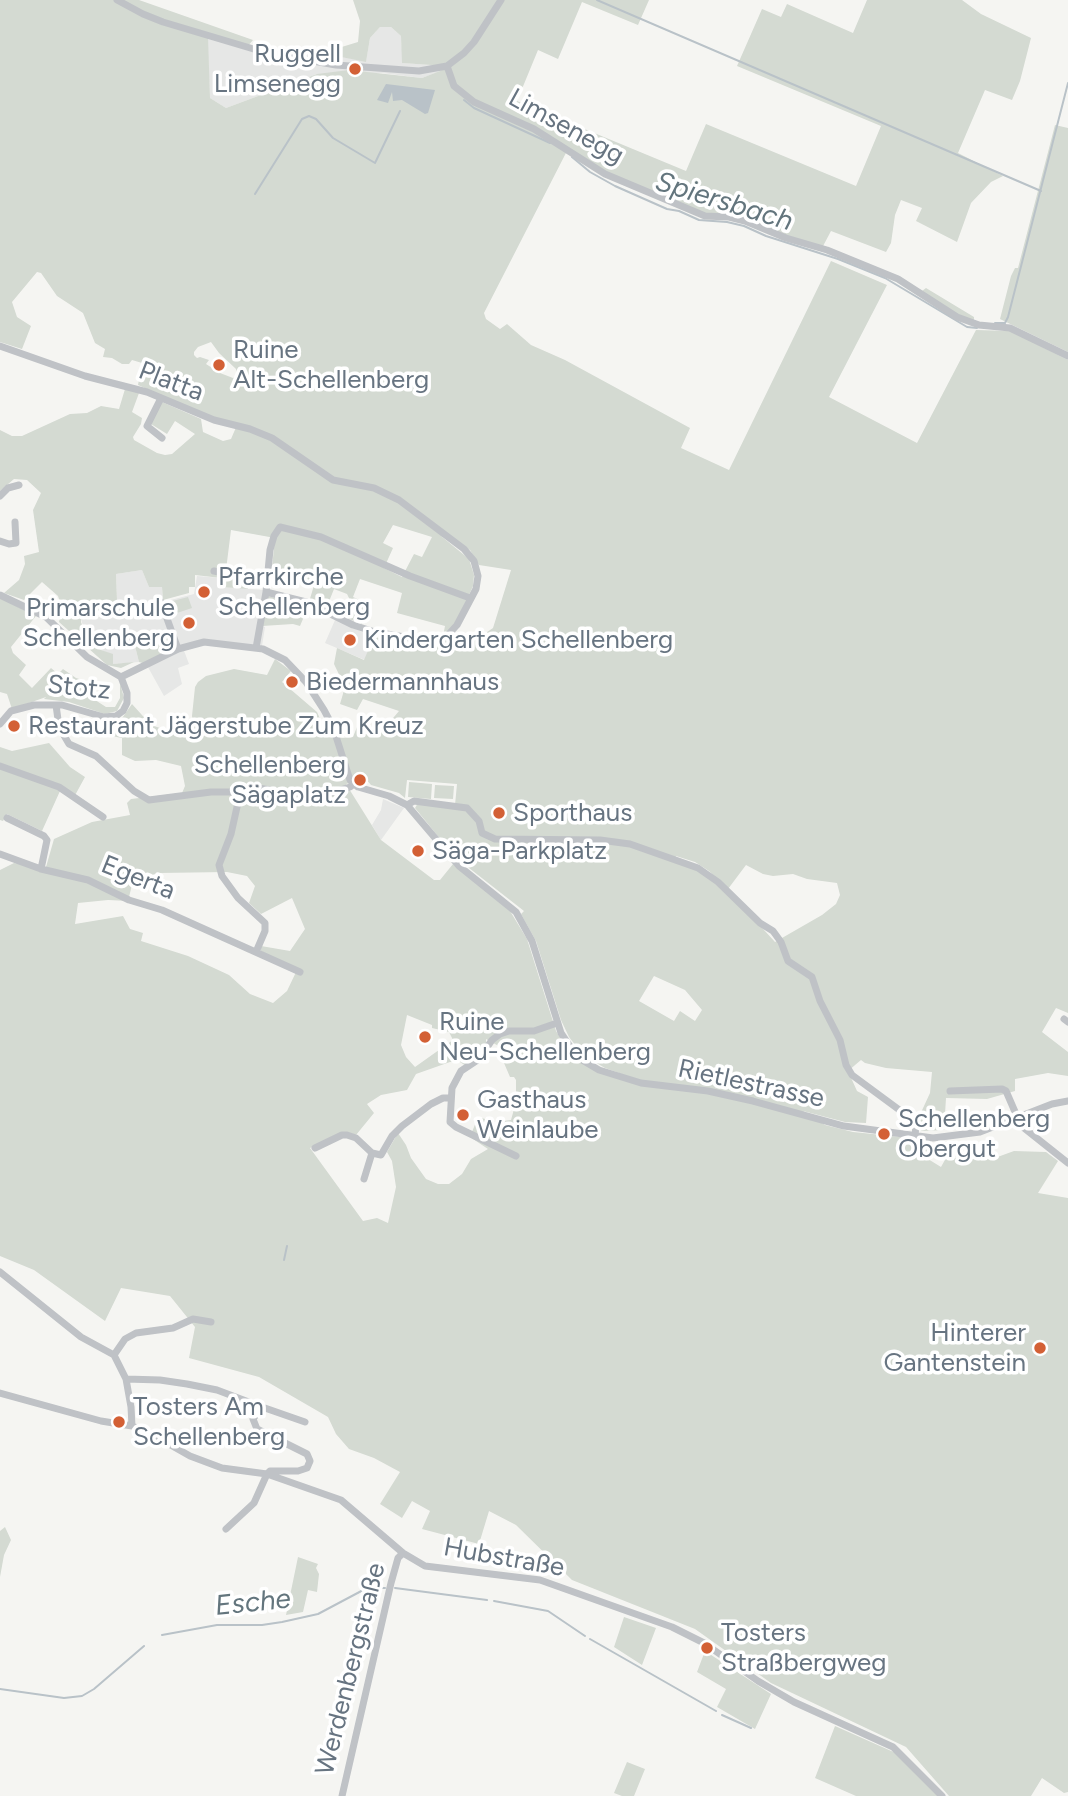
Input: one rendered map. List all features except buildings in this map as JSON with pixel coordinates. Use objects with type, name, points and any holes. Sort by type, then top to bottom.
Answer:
[{"type":"street","points":[[117,0],[163,22],[267,53],[337,65],[407,71],[428,71],[447,66],[474,42],[501,0]]},
{"type":"street","name":"Limsenegg","points":[[447,66],[454,86],[474,102],[534,129],[605,174],[705,216],[745,221],[786,238],[827,250],[898,279],[957,317],[979,325],[1010,328],[1068,356]]},
{"type":"street","name":"Platta","points":[[0,346],[85,376],[161,398],[214,421],[263,433],[325,475],[344,483],[374,488],[389,494],[464,549],[474,561],[478,580],[457,625],[439,640],[429,642],[375,632],[353,625],[306,602],[266,592]]},
{"type":"street","points":[[161,398],[147,426],[162,438]]},
{"type":"street","points":[[0,496],[8,488],[19,485]]},
{"type":"street","points":[[0,541],[16,543],[15,522]]},
{"type":"street","points":[[256,648],[274,536],[276,530],[284,527],[321,537],[410,576],[470,598]]},
{"type":"street","points":[[214,572],[267,582]]},
{"type":"street","points":[[0,595],[46,617],[87,657],[121,677],[178,649],[212,642],[274,652],[285,660],[313,691],[333,727],[347,775],[354,784],[331,793],[286,793],[253,787],[235,792],[211,792],[154,801],[144,799],[96,756],[69,744],[59,727],[57,705]]},
{"type":"street","points":[[161,602],[178,649]]},
{"type":"street","name":"Stotz","points":[[0,724],[19,707],[57,705],[77,708],[104,718],[116,716],[123,711],[127,703],[127,693],[121,677]]},
{"type":"street","points":[[0,766],[59,787],[103,817]]},
{"type":"street","name":"Rietlestrasse","points":[[354,784],[407,805],[459,866],[516,912],[525,926],[537,957],[557,1023],[578,1057],[612,1076],[641,1083],[723,1094],[844,1126],[915,1136],[962,1136],[1017,1119],[1052,1104],[1068,1101]]},
{"type":"street","points":[[241,789],[231,834],[219,865],[222,876],[238,898],[265,923],[265,931],[256,952]]},
{"type":"street","points":[[407,805],[414,801],[467,808],[478,821],[482,833],[495,839],[600,840],[630,844],[698,868],[718,882],[760,923],[773,931],[781,942],[788,961],[812,977],[820,1001],[840,1040],[846,1065],[852,1075],[913,1120],[916,1125],[915,1136]]},
{"type":"street","points":[[7,818],[44,836],[47,841],[41,869]]},
{"type":"street","name":"Egerta","points":[[0,854],[41,869],[88,880],[300,972]]},
{"type":"street","points":[[516,1156],[456,1127],[450,1118],[450,1098],[456,1078],[479,1059],[500,1034],[509,1031],[534,1031],[557,1023]]},
{"type":"street","points":[[950,1091],[1006,1091],[1017,1119],[1024,1128],[1068,1163]]},
{"type":"street","points":[[315,1148],[347,1135],[356,1138],[372,1153],[381,1155],[396,1132],[431,1104],[443,1098],[450,1098]]},
{"type":"street","points":[[364,1179],[372,1153]]},
{"type":"street","points":[[0,1272],[81,1337],[114,1355],[126,1379],[132,1426]]},
{"type":"street","points":[[114,1355],[125,1339],[136,1333],[173,1328],[193,1319],[211,1322]]},
{"type":"street","points":[[126,1379],[140,1378],[187,1384],[236,1396],[305,1422]]},
{"type":"street","name":"Hubstraße","points":[[0,1393],[101,1421],[132,1426],[190,1456],[222,1468],[267,1474],[341,1500],[416,1563],[434,1568],[540,1580],[687,1633],[778,1693],[893,1747],[942,1796]]},
{"type":"street","points":[[226,1529],[254,1503],[270,1471],[298,1471],[307,1468],[310,1461],[307,1454],[257,1429],[253,1419],[262,1407]]},
{"type":"street","name":"Werdenbergstraße","points":[[342,1796],[391,1583],[398,1559],[403,1553]]},
{"type":"shaded area","points":[[0,0],[139,0],[253,40],[247,47],[208,37],[210,98],[226,108],[317,74],[349,70],[422,78],[446,66],[402,63],[401,36],[391,27],[380,27],[370,38],[366,62],[322,53],[358,42],[360,21],[353,0],[649,0],[638,25],[582,2],[558,59],[538,50],[517,101],[686,171],[706,124],[856,186],[881,126],[737,66],[762,9],[781,17],[787,4],[853,33],[867,0],[962,0],[981,14],[1031,38],[1012,100],[985,90],[958,153],[1003,176],[991,182],[971,203],[957,242],[916,221],[922,208],[901,200],[895,215],[891,243],[886,252],[831,231],[822,248],[745,221],[705,216],[593,168],[568,149],[484,313],[486,319],[500,329],[507,324],[531,345],[565,360],[690,428],[681,448],[729,470],[831,261],[887,285],[829,397],[917,443],[976,330],[1011,331],[1068,360],[1068,1013],[1056,1008],[1042,1032],[1068,1052],[1068,1076],[1048,1073],[1015,1079],[1015,1091],[987,1099],[946,1098],[944,1130],[921,1131],[918,1119],[930,1093],[932,1072],[886,1068],[861,1060],[848,1071],[857,1091],[868,1097],[866,1123],[845,1122],[803,1111],[825,1125],[853,1132],[931,1140],[931,1156],[928,1159],[941,1167],[946,1158],[992,1159],[1014,1151],[1046,1152],[1058,1161],[1038,1193],[1068,1198],[1068,1792],[1064,1793],[1042,1778],[1031,1796],[949,1796],[906,1747],[771,1683],[695,1629],[572,1580],[516,1525],[489,1511],[479,1544],[422,1529],[430,1511],[412,1501],[402,1518],[380,1504],[400,1472],[349,1449],[336,1434],[328,1417],[259,1377],[189,1358],[195,1327],[170,1296],[121,1288],[105,1321],[34,1270],[0,1256],[0,870],[14,863],[46,867],[54,839],[92,822],[130,815],[127,803],[131,799],[182,793],[185,786],[181,766],[156,760],[135,761],[122,755],[122,738],[96,733],[99,727],[113,731],[132,704],[151,725],[172,732],[194,729],[192,716],[198,682],[206,676],[234,669],[267,675],[275,659],[291,671],[282,682],[317,712],[326,732],[343,738],[353,737],[359,722],[383,730],[399,711],[363,699],[357,710],[340,704],[345,687],[334,664],[337,648],[364,660],[374,637],[425,646],[437,645],[451,638],[454,644],[484,634],[493,628],[511,570],[479,565],[470,550],[441,536],[469,559],[474,575],[473,586],[455,624],[443,636],[445,626],[397,613],[402,593],[360,579],[353,597],[368,604],[362,624],[344,617],[350,600],[347,594],[334,589],[326,609],[309,602],[315,582],[272,568],[275,538],[231,530],[226,570],[249,574],[248,589],[221,587],[221,578],[195,575],[195,587],[189,587],[189,593],[163,600],[162,587],[149,587],[142,570],[116,574],[117,600],[111,603],[110,615],[81,619],[87,639],[101,650],[113,654],[113,664],[134,662],[121,668],[107,665],[59,622],[62,608],[58,596],[42,582],[24,600],[4,593],[19,580],[25,564],[24,556],[39,552],[33,510],[41,493],[27,480],[14,479],[0,491],[0,430],[12,436],[22,436],[70,414],[87,413],[101,406],[119,409],[125,389],[139,393],[132,412],[142,418],[134,440],[157,453],[172,454],[195,434],[175,421],[167,434],[151,424],[162,402],[201,419],[203,432],[223,441],[231,439],[237,425],[204,414],[138,385],[142,363],[132,360],[129,364],[122,364],[112,358],[103,357],[105,349],[95,343],[83,313],[57,296],[41,273],[37,272],[12,302],[17,317],[31,326],[22,349],[0,342]],"holes":[[[211,342],[236,369],[237,376],[233,378],[220,373],[206,364],[209,360],[197,358],[194,352],[198,347]],[[393,525],[432,537],[422,557],[414,554],[402,577],[384,568],[393,548],[383,543]],[[366,779],[371,785],[399,793],[405,798],[407,780],[457,784],[455,805],[418,803],[415,808],[455,857],[524,911],[521,914],[536,941],[561,1020],[569,1037],[583,1055],[605,1068],[636,1079],[595,1071],[570,1054],[556,1031],[527,939],[510,911],[453,864],[440,880],[434,880],[381,840],[346,784]],[[676,856],[695,862],[728,889],[746,865],[773,876],[793,874],[837,883],[840,895],[836,904],[822,915],[775,942],[733,896],[695,869],[675,862]],[[227,872],[247,876],[255,886],[249,903],[261,914],[292,898],[305,929],[290,951],[261,946],[261,951],[297,970],[287,991],[273,1003],[250,994],[229,975],[188,956],[141,941],[143,933],[130,929],[123,916],[75,924],[78,903],[128,901],[133,881],[158,873]],[[654,976],[685,990],[702,1010],[695,1021],[680,1011],[674,1021],[639,1001]],[[407,1015],[432,1025],[432,1028],[449,1032],[453,1040],[415,1067],[406,1057],[401,1045]],[[486,1039],[504,1049],[508,1061],[504,1063],[510,1077],[516,1080],[516,1102],[511,1120],[496,1122],[478,1117],[470,1137],[488,1149],[471,1159],[462,1174],[449,1184],[438,1184],[426,1179],[398,1133],[387,1152],[392,1161],[396,1187],[388,1223],[377,1218],[363,1221],[310,1148],[347,1132],[356,1135],[374,1113],[367,1104],[381,1095],[407,1090],[416,1074],[450,1062],[460,1062],[466,1066],[481,1054],[486,1046]]]},
{"type":"shaded area","points":[[380,27],[391,27],[401,36],[403,63],[447,66],[422,78],[382,73],[317,74],[226,108],[210,98],[207,37],[247,47],[308,54],[322,53],[366,61],[370,38]]},
{"type":"shaded area","points":[[386,84],[435,90],[428,113],[425,114],[402,100],[393,101],[392,92],[388,103],[377,100]]},
{"type":"shaded area","points":[[1055,125],[1068,128],[1068,352],[1000,319],[1011,276],[1015,268],[1018,268]]},
{"type":"shaded area","points":[[926,288],[974,317],[974,321],[958,315],[922,291]]},
{"type":"shaded area","points":[[142,570],[149,587],[162,587],[163,602],[194,594],[197,576],[221,578],[222,587],[264,590],[262,626],[265,627],[262,646],[220,643],[183,648],[189,664],[178,668],[182,684],[164,696],[134,642],[139,662],[113,664],[113,655],[87,639],[81,619],[110,615],[111,603],[117,599],[116,574]]},
{"type":"shaded area","points":[[268,596],[308,607],[300,626],[262,626]]},
{"type":"shaded area","points":[[188,597],[192,608],[174,614],[169,602]]},
{"type":"shaded area","points":[[0,598],[36,616],[11,647],[13,653],[26,665],[19,675],[32,688],[51,668],[58,674],[63,669],[76,678],[96,684],[89,696],[106,707],[115,707],[120,698],[120,683],[124,698],[117,711],[105,714],[69,702],[44,699],[46,697],[12,709],[7,694],[0,692]]},
{"type":"shaded area","name":"Kindergarten Schellenberg","points":[[335,620],[374,637],[365,660],[325,643]]},
{"type":"shaded area","points":[[169,630],[176,648],[146,664],[139,662],[134,642]]},
{"type":"shaded area","points":[[49,743],[70,767],[85,777],[73,799],[60,791],[42,831],[7,814],[3,821],[0,820],[0,747],[12,751]]},
{"type":"shaded area","points":[[409,782],[432,784],[431,799],[408,797]]},
{"type":"shaded area","points":[[435,785],[454,786],[453,799],[434,798]]},
{"type":"shaded area","points":[[383,799],[404,808],[381,840],[372,825],[381,810]]},
{"type":"shaded area","points":[[5,1527],[11,1540],[4,1555],[0,1577],[0,1531]]},
{"type":"shaded area","points":[[298,1557],[318,1564],[317,1592],[308,1590],[303,1612],[286,1615]]},
{"type":"shaded area","points":[[624,1617],[656,1628],[642,1665],[614,1647]]},
{"type":"shaded area","points":[[705,1651],[771,1694],[755,1729],[717,1707],[726,1689],[697,1672]]},
{"type":"shaded area","points":[[835,1726],[898,1754],[938,1796],[856,1796],[815,1778]]},
{"type":"shaded area","points":[[627,1762],[645,1769],[634,1796],[614,1793]]},
{"type":"waterway","points":[[597,0],[1041,191]]},
{"type":"waterway","name":"Spiersbach","points":[[995,323],[1005,323],[1008,317],[1068,83]]},
{"type":"waterway","name":"Spiersbach","points":[[464,100],[474,108],[550,143]]},
{"type":"waterway","points":[[255,194],[302,119],[309,116],[316,119],[333,138],[375,163],[400,111]]},
{"type":"waterway","name":"Spiersbach","points":[[572,157],[590,172],[615,186],[667,209],[699,220],[744,226],[766,236],[838,259],[885,278],[967,327],[977,328]]},
{"type":"waterway","points":[[284,1260],[287,1246]]},
{"type":"waterway","name":"Esche","points":[[162,1635],[217,1625],[282,1622],[318,1614],[367,1588],[385,1588]]},
{"type":"waterway","name":"Esche","points":[[395,1588],[487,1600]]},
{"type":"waterway","name":"Esche","points":[[494,1601],[548,1611],[585,1636]]},
{"type":"waterway","name":"Esche","points":[[590,1639],[716,1711]]},
{"type":"waterway","name":"Esche","points":[[0,1689],[64,1698],[82,1696],[144,1646]]},
{"type":"waterway","name":"Esche","points":[[722,1715],[751,1728]]},
{"type":"place","name":"Ruggell Limsenegg","points":[[355,69]]},
{"type":"place","name":"Ruine Alt-Schellenberg","points":[[219,365]]},
{"type":"place","name":"Pfarrkirche Schellenberg","points":[[204,592]]},
{"type":"place","name":"Primarschule Schellenberg","points":[[189,623]]},
{"type":"place","name":"Kindergarten Schellenberg","points":[[350,640]]},
{"type":"place","name":"Biedermannhaus","points":[[292,682]]},
{"type":"place","name":"Restaurant Jägerstube Zum Kreuz","points":[[14,726]]},
{"type":"place","name":"Schellenberg Sägaplatz","points":[[360,780]]},
{"type":"place","name":"Sporthaus","points":[[499,813]]},
{"type":"place","name":"Säga-Parkplatz","points":[[418,851]]},
{"type":"place","name":"Ruine Neu-Schellenberg","points":[[425,1037]]},
{"type":"place","name":"Gasthaus Weinlaube","points":[[463,1115]]},
{"type":"place","name":"Schellenberg Obergut","points":[[884,1134]]},
{"type":"place","name":"Hinterer Gantenstein","points":[[1040,1348]]},
{"type":"place","name":"Tosters Am Schellenberg","points":[[119,1422]]},
{"type":"place","name":"Tosters Straßbergweg","points":[[707,1648]]}]
